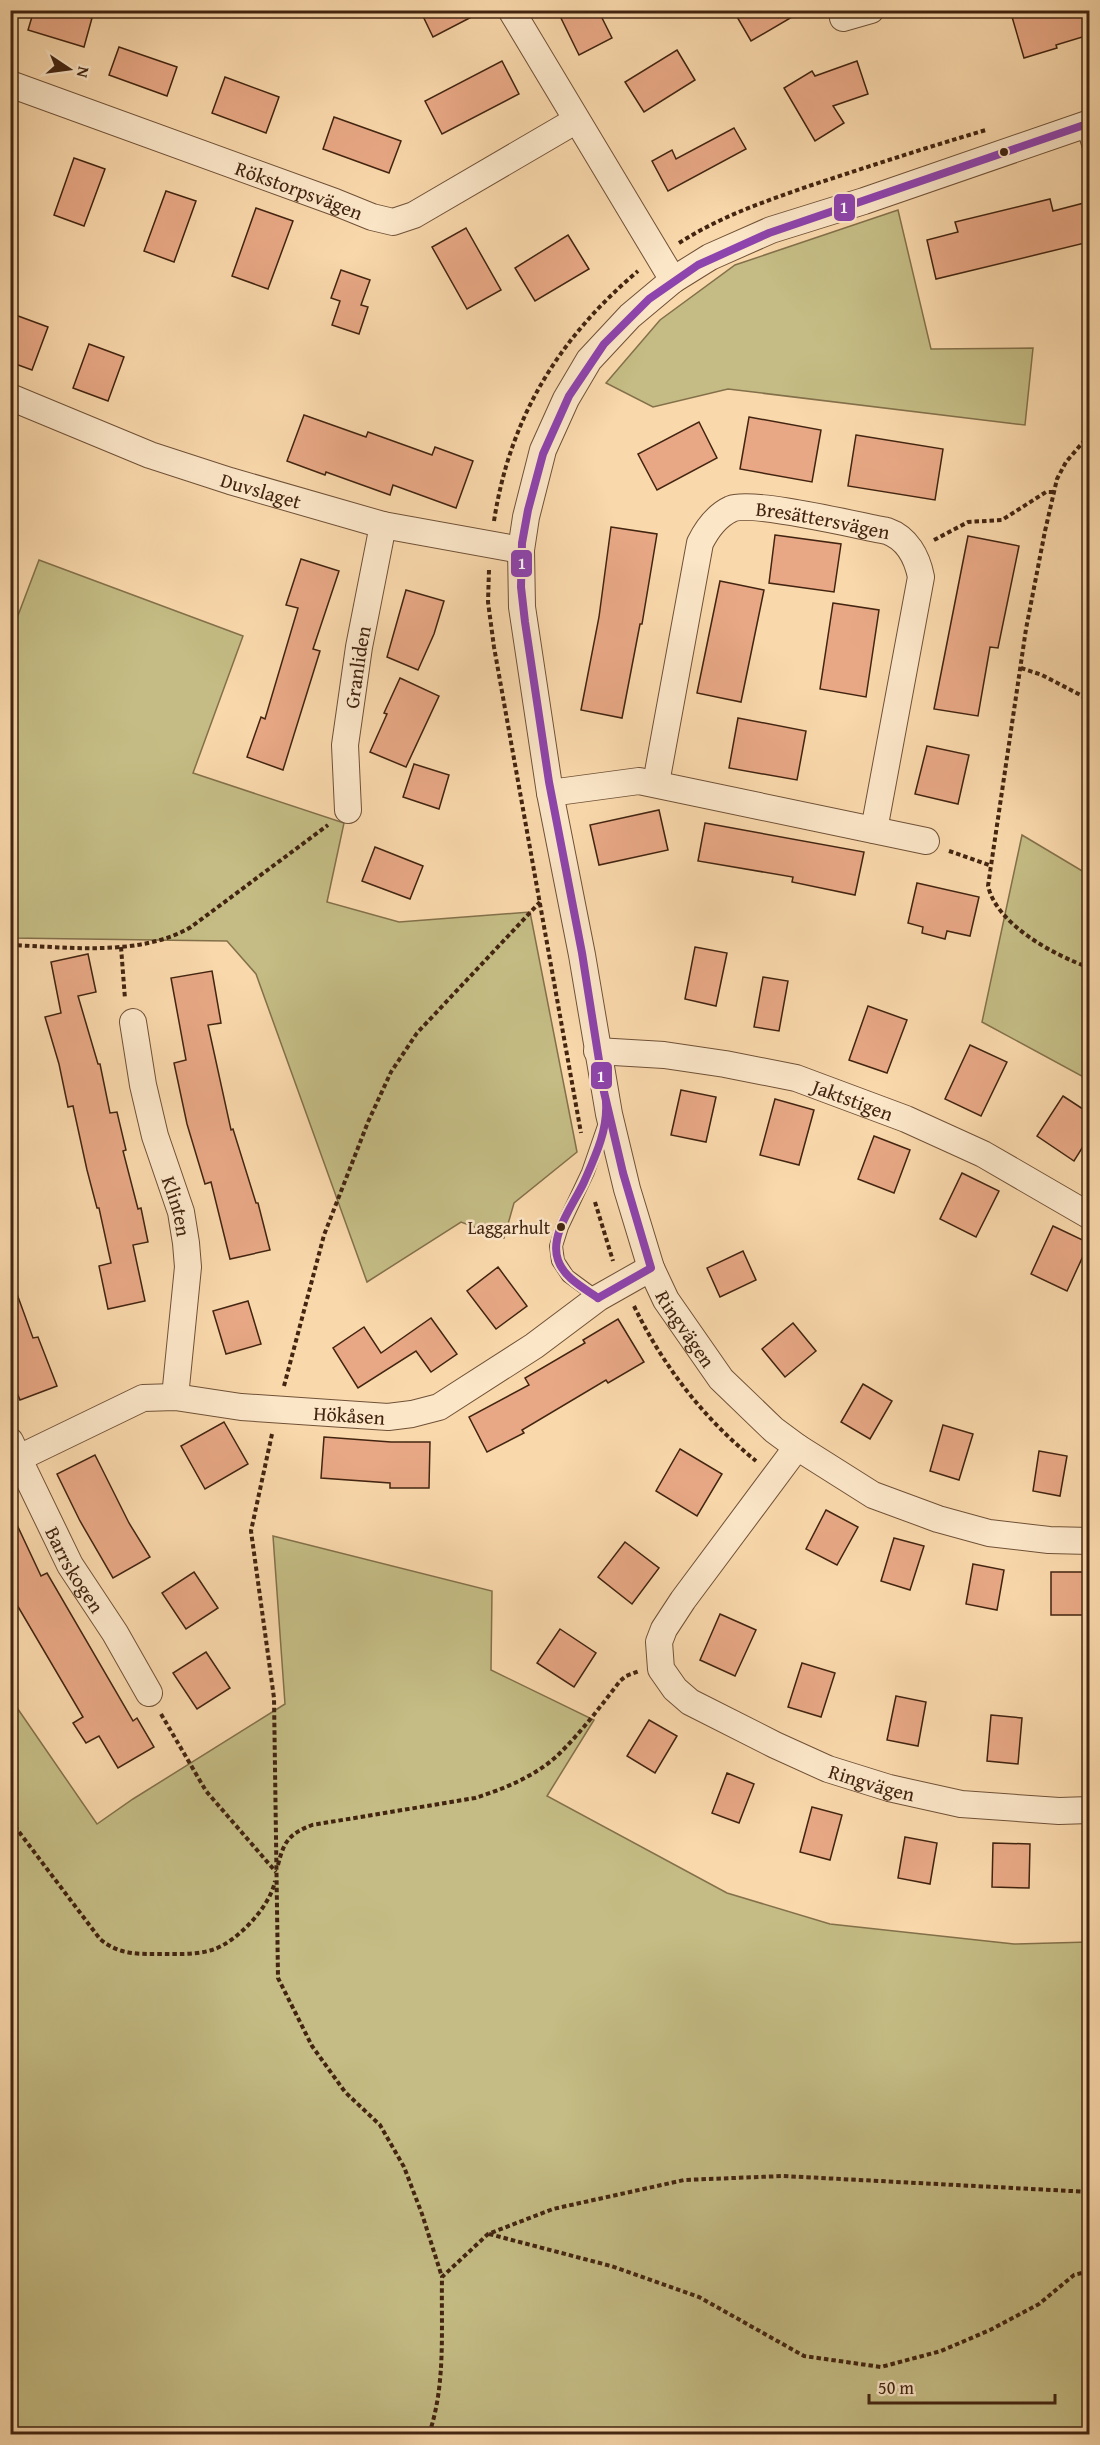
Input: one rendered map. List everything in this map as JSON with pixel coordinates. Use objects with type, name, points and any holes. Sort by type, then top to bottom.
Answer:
[{"type":"street","points":[[511,10],[575,121],[611,175],[673,280]]},
{"type":"street","points":[[843,18],[871,10]]},
{"type":"street","name":"Rökstorpsvägen","points":[[10,84],[372,217],[393,222],[414,215],[575,121]]},
{"type":"street","name":"Ringvägen","points":[[1086,124],[864,201],[771,230],[710,257],[673,280],[630,316],[589,360],[566,399],[543,450],[526,517],[521,550],[522,607],[550,793],[582,956],[609,1114],[627,1188],[651,1268],[666,1300],[721,1379],[774,1430],[797,1448],[873,1495],[938,1519],[989,1533],[1049,1540],[1089,1541]]},
{"type":"street","name":"Duvslaget","points":[[10,397],[150,455],[230,481],[383,525],[521,550]]},
{"type":"street","name":"Bresättersvägen","points":[[656,783],[700,543],[712,523],[732,509],[756,506],[887,531],[903,539],[912,551],[919,569],[920,588],[874,830]]},
{"type":"street","name":"Granliden","points":[[348,810],[345,745],[359,647],[383,525]]},
{"type":"street","points":[[550,793],[639,781],[656,783],[926,842]]},
{"type":"street","name":"Klinten","points":[[133,1022],[143,1085],[155,1136],[181,1212],[186,1243],[188,1267],[175,1397]]},
{"type":"street","name":"Jaktstigen","points":[[597,1051],[664,1055],[796,1078],[906,1119],[983,1154],[1089,1216]]},
{"type":"street","name":"Hökåsen","points":[[15,1449],[142,1398],[175,1397],[241,1407],[388,1417],[439,1407],[534,1346],[598,1298],[651,1268]]},
{"type":"street","points":[[661,1669],[659,1642],[664,1629],[683,1600],[797,1448]]},
{"type":"street","name":"Barrskogen","points":[[15,1449],[70,1565],[116,1633],[149,1693]]},
{"type":"street","name":"Ringvägen","points":[[661,1669],[675,1689],[690,1702],[775,1746],[828,1769],[889,1788],[961,1804],[1059,1811],[1089,1810]]},
{"type":"lane","points":[[1086,124],[1089,151]]},
{"type":"lane","points":[[598,1298],[568,1276],[558,1262],[556,1246],[562,1227],[588,1173],[609,1114]]},
{"type":"path","points":[[1089,434],[1066,462],[1054,492],[1034,586],[989,865],[988,886],[990,896],[1005,918],[1044,946],[1089,968]]},
{"type":"path","points":[[912,551],[968,522],[1002,520],[1046,492],[1054,492]]},
{"type":"path","points":[[1021,668],[1042,675],[1089,700]]},
{"type":"path","points":[[10,945],[121,947],[168,939],[191,927],[348,810]]},
{"type":"path","points":[[926,842],[989,865]]},
{"type":"path","points":[[429,2434],[436,2413],[441,2359],[442,2277],[422,2214],[404,2167],[380,2126],[345,2092],[312,2046],[278,1977],[274,1698],[251,1531],[278,1409],[324,1235],[368,1122],[391,1072],[417,1033],[540,902]]},
{"type":"path","points":[[121,947],[123,991],[133,1022]]},
{"type":"path","points":[[10,1820],[100,1939],[110,1947],[123,1952],[196,1954],[214,1949],[258,1916],[268,1901],[282,1850],[288,1839],[298,1831],[312,1825],[475,1798],[497,1791],[525,1777],[559,1754],[626,1676],[635,1671],[661,1669]]},
{"type":"path","points":[[149,1693],[207,1791],[276,1872]]},
{"type":"path","points":[[442,2277],[488,2234],[554,2209],[684,2180],[783,2176],[1089,2192]]},
{"type":"path","points":[[488,2234],[611,2266],[699,2296],[804,2356],[881,2367],[941,2351],[990,2330],[1038,2304],[1074,2275],[1089,2271]]},
{"type":"shaded area","points":[[898,210],[931,349],[1033,348],[1025,425],[728,389],[653,407],[606,383],[660,320],[735,265]]},
{"type":"shaded area","points":[[39,560],[243,636],[193,773],[344,823],[327,902],[399,922],[530,912],[577,1152],[514,1203],[504,1238],[461,1222],[367,1282],[256,974],[227,941],[11,938],[11,634]]},
{"type":"shaded area","points":[[1022,835],[1089,875],[1089,1080],[982,1022]]},
{"type":"shaded area","points":[[273,1536],[492,1591],[491,1670],[594,1720],[547,1796],[727,1893],[830,1924],[1014,1944],[1089,1942],[1089,2434],[11,2434],[11,1699],[97,1824],[285,1704]]},
{"type":"building","points":[[34,10],[67,10],[92,18],[84,47],[28,30]]},
{"type":"building","points":[[420,10],[485,10],[433,37]]},
{"type":"building","points":[[557,10],[598,10],[612,38],[579,55]]},
{"type":"building","points":[[733,10],[804,10],[751,41]]},
{"type":"building","points":[[1010,10],[1089,10],[1089,35],[1024,58]]},
{"type":"building","points":[[119,47],[177,67],[167,96],[109,75]]},
{"type":"building","points":[[677,50],[695,80],[644,112],[625,82]]},
{"type":"building","points":[[502,61],[519,94],[442,134],[425,101]]},
{"type":"building","points":[[857,61],[868,94],[833,106],[844,123],[815,141],[784,88],[812,71],[815,76]]},
{"type":"building","points":[[225,77],[279,97],[266,133],[212,113]]},
{"type":"building","points":[[334,117],[401,141],[389,173],[323,149]]},
{"type":"building","points":[[734,128],[746,149],[668,191],[652,161],[672,150],[676,159]]},
{"type":"building","points":[[74,158],[105,169],[84,226],[54,215]]},
{"type":"building","points":[[166,191],[196,201],[174,262],[144,251]]},
{"type":"building","points":[[1050,199],[1053,211],[1084,203],[1089,226],[1089,242],[936,279],[927,240],[958,232],[955,222]]},
{"type":"building","points":[[256,208],[293,221],[268,289],[232,276]]},
{"type":"building","points":[[466,228],[501,290],[467,309],[432,247]]},
{"type":"building","points":[[568,235],[589,269],[535,301],[515,268]]},
{"type":"building","points":[[341,270],[370,280],[361,305],[368,307],[359,334],[332,325],[340,301],[331,298]]},
{"type":"building","points":[[10,313],[48,327],[32,370],[10,362]]},
{"type":"building","points":[[89,344],[124,357],[108,401],[73,388]]},
{"type":"building","points":[[304,415],[366,437],[368,432],[432,455],[435,447],[473,461],[456,508],[393,485],[390,495],[287,461]]},
{"type":"building","points":[[749,417],[821,430],[812,482],[740,469]]},
{"type":"building","points":[[699,422],[717,458],[657,490],[638,454]]},
{"type":"building","points":[[856,435],[943,449],[935,500],[848,486]]},
{"type":"building","points":[[611,527],[657,534],[642,624],[640,624],[622,718],[581,710],[599,617]]},
{"type":"building","points":[[775,535],[841,544],[834,592],[769,583]]},
{"type":"building","points":[[968,536],[1019,546],[998,648],[990,647],[978,716],[934,709]]},
{"type":"building","points":[[301,559],[339,571],[313,649],[320,651],[283,770],[247,757],[261,717],[265,719],[298,608],[286,605]]},
{"type":"building","points":[[720,581],[764,590],[741,702],[697,693]]},
{"type":"building","points":[[406,590],[444,601],[434,634],[418,670],[387,657]]},
{"type":"building","points":[[833,603],[879,610],[866,697],[820,689]]},
{"type":"building","points":[[400,678],[439,696],[406,767],[370,752]]},
{"type":"building","points":[[738,718],[806,731],[797,780],[729,768]]},
{"type":"building","points":[[927,746],[969,755],[958,804],[915,794]]},
{"type":"building","points":[[414,764],[449,775],[439,809],[403,797]]},
{"type":"building","points":[[659,810],[668,850],[599,865],[590,825]]},
{"type":"building","points":[[705,823],[864,852],[855,895],[792,882],[793,877],[698,861]]},
{"type":"building","points":[[375,847],[423,866],[410,899],[362,881]]},
{"type":"building","points":[[917,883],[979,897],[970,936],[947,931],[945,939],[922,933],[923,927],[908,923]]},
{"type":"building","points":[[695,947],[727,953],[716,1006],[685,999]]},
{"type":"building","points":[[88,954],[96,992],[78,996],[98,1064],[100,1064],[110,1113],[117,1112],[126,1150],[123,1151],[138,1209],[141,1208],[148,1242],[133,1245],[145,1301],[108,1309],[99,1266],[111,1263],[73,1106],[68,1107],[59,1064],[45,1017],[61,1013],[51,962]]},
{"type":"building","points":[[212,971],[221,1023],[208,1025],[231,1130],[233,1129],[256,1203],[258,1203],[270,1250],[230,1259],[211,1182],[205,1184],[187,1124],[174,1063],[186,1060],[171,978]]},
{"type":"building","points":[[763,977],[788,981],[779,1031],[754,1027]]},
{"type":"building","points":[[868,1006],[907,1020],[887,1073],[849,1060]]},
{"type":"building","points":[[970,1045],[1007,1062],[981,1116],[945,1099]]},
{"type":"building","points":[[681,1090],[716,1097],[706,1142],[671,1135]]},
{"type":"building","points":[[1063,1096],[1089,1113],[1089,1137],[1074,1161],[1037,1136]]},
{"type":"building","points":[[775,1099],[814,1110],[799,1165],[760,1155]]},
{"type":"building","points":[[874,1136],[910,1150],[894,1193],[858,1179]]},
{"type":"building","points":[[962,1173],[999,1191],[976,1237],[940,1219]]},
{"type":"building","points":[[1053,1226],[1089,1243],[1067,1291],[1031,1274]]},
{"type":"building","points":[[743,1251],[756,1280],[720,1297],[707,1268]]},
{"type":"building","points":[[498,1267],[527,1306],[496,1329],[467,1291]]},
{"type":"building","points":[[10,1283],[13,1283],[33,1338],[38,1337],[57,1386],[20,1400],[10,1376]]},
{"type":"building","points":[[248,1301],[261,1344],[226,1354],[213,1311]]},
{"type":"building","points":[[431,1318],[457,1354],[431,1372],[416,1351],[358,1388],[333,1348],[364,1327],[381,1353]]},
{"type":"building","points":[[618,1319],[644,1362],[608,1383],[606,1380],[522,1430],[524,1433],[487,1452],[469,1417],[529,1385],[525,1378],[585,1343],[583,1340]]},
{"type":"building","points":[[793,1323],[816,1351],[785,1377],[762,1349]]},
{"type":"building","points":[[863,1384],[892,1401],[870,1439],[841,1422]]},
{"type":"building","points":[[224,1422],[248,1464],[205,1489],[181,1446]]},
{"type":"building","points":[[943,1425],[973,1434],[959,1480],[930,1471]]},
{"type":"building","points":[[324,1437],[391,1442],[430,1442],[429,1488],[390,1488],[390,1483],[321,1478]]},
{"type":"building","points":[[680,1449],[722,1474],[697,1516],[656,1491]]},
{"type":"building","points":[[1039,1451],[1067,1456],[1060,1496],[1033,1491]]},
{"type":"building","points":[[95,1455],[129,1523],[150,1557],[113,1578],[80,1521],[57,1474]]},
{"type":"building","points":[[10,1510],[41,1576],[47,1573],[133,1721],[137,1718],[154,1747],[118,1768],[99,1736],[86,1743],[73,1723],[83,1717],[10,1593]]},
{"type":"building","points":[[826,1510],[858,1527],[837,1565],[806,1549]]},
{"type":"building","points":[[894,1538],[924,1546],[910,1590],[881,1581]]},
{"type":"building","points":[[625,1542],[659,1568],[632,1604],[598,1577]]},
{"type":"building","points":[[973,1564],[1004,1570],[997,1610],[966,1604]]},
{"type":"building","points":[[194,1572],[218,1608],[186,1629],[162,1593]]},
{"type":"building","points":[[1051,1572],[1086,1572],[1086,1615],[1051,1615]]},
{"type":"building","points":[[720,1614],[756,1630],[735,1676],[700,1660]]},
{"type":"building","points":[[560,1629],[596,1653],[574,1687],[537,1663]]},
{"type":"building","points":[[206,1652],[230,1688],[197,1709],[173,1673]]},
{"type":"building","points":[[802,1663],[835,1673],[821,1717],[788,1707]]},
{"type":"building","points":[[896,1696],[926,1702],[918,1746],[887,1740]]},
{"type":"building","points":[[991,1715],[1022,1718],[1018,1764],[987,1761]]},
{"type":"building","points":[[649,1720],[677,1736],[655,1773],[627,1756]]},
{"type":"building","points":[[727,1773],[754,1784],[739,1823],[712,1813]]},
{"type":"building","points":[[812,1807],[842,1815],[830,1860],[800,1852]]},
{"type":"building","points":[[905,1837],[937,1843],[930,1884],[898,1878]]},
{"type":"building","points":[[993,1843],[1030,1844],[1029,1888],[992,1887]]},
{"type":"transit line","name":"1","points":[[598,1298],[651,1268],[623,1173],[604,1092],[582,953],[549,782],[525,622],[521,587],[522,543],[543,454],[569,396],[604,344],[649,299],[698,265],[769,233],[1090,123]]},
{"type":"transit line","name":"1","points":[[598,1298],[565,1272],[558,1260],[556,1250],[564,1220],[584,1182],[600,1143],[605,1123],[606,1102]]},
{"type":"place","name":"Laggarhult","points":[[561,1227]]}]
